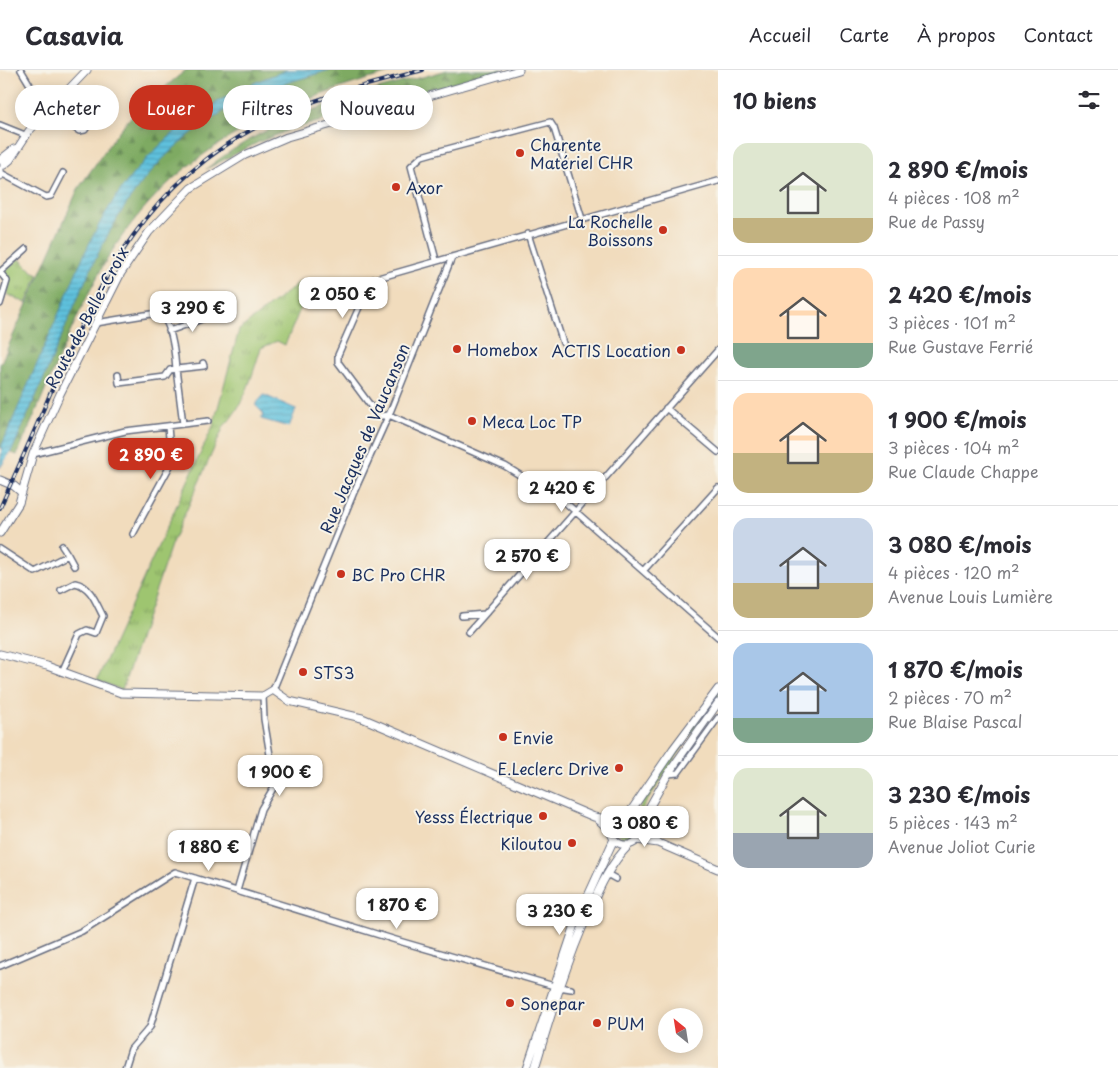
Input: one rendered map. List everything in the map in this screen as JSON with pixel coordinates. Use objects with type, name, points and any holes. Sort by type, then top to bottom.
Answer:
[{"type":"street","points":[[21,70],[31,85]]},
{"type":"street","points":[[76,70],[81,77]]},
{"type":"street","points":[[73,85],[87,70]]},
{"type":"street","name":"Route de Belle-Croix","points":[[0,533],[19,502],[21,492],[27,481],[33,454],[121,273],[149,232],[191,188],[221,168],[268,144],[308,130],[519,70]]},
{"type":"street","points":[[436,260],[411,166],[416,159],[429,154],[550,122],[554,128],[582,219]]},
{"type":"street","points":[[0,124],[25,135]]},
{"type":"street","points":[[30,130],[1,168],[49,198],[63,173]]},
{"type":"street","points":[[718,181],[371,280],[337,358],[340,365],[380,416],[389,415],[506,466],[546,491],[575,512],[718,637]]},
{"type":"street","points":[[528,234],[564,343]]},
{"type":"street","points":[[0,304],[7,286],[5,276],[0,272],[26,249]]},
{"type":"street","name":"Rue Jacques de Vaucanson","points":[[273,690],[354,492],[389,415],[452,257]]},
{"type":"street","points":[[96,323],[157,313],[164,318],[174,346],[183,424]]},
{"type":"street","points":[[169,331],[210,316]]},
{"type":"street","points":[[469,632],[718,350]]},
{"type":"street","points":[[118,375],[119,383],[165,377],[170,370],[204,366],[203,363]]},
{"type":"street","points":[[666,408],[718,452]]},
{"type":"street","points":[[33,454],[124,431],[208,421]]},
{"type":"street","points":[[133,534],[171,464],[168,426]]},
{"type":"street","points":[[2,481],[21,492]]},
{"type":"street","points":[[643,572],[718,488]]},
{"type":"street","points":[[62,546],[74,566]]},
{"type":"street","points":[[0,549],[36,572],[68,555]]},
{"type":"street","points":[[61,590],[75,583],[84,586],[103,616],[96,633],[87,630],[79,634],[62,672]]},
{"type":"street","points":[[462,616],[485,614]]},
{"type":"street","points":[[0,654],[121,692],[263,696],[273,690],[290,700],[362,718],[594,817],[616,820],[628,815],[673,749],[718,689]]},
{"type":"street","points":[[237,891],[261,809],[275,785],[264,719],[263,696]]},
{"type":"street","points":[[638,840],[641,827],[668,774],[718,703]]},
{"type":"street","points":[[668,774],[678,773],[718,718]]},
{"type":"street","points":[[628,815],[636,818],[641,827],[658,844]]},
{"type":"street","points":[[594,817],[621,844],[629,845]]},
{"type":"street","points":[[527,1068],[576,922],[613,835],[616,820]]},
{"type":"street","points":[[535,1068],[556,986],[607,874],[620,854],[629,845],[638,840],[658,844],[718,869]]},
{"type":"street","points":[[0,966],[82,930],[175,872],[570,989]]},
{"type":"street","points":[[607,874],[616,879]]},
{"type":"street","points":[[125,1068],[131,1049],[150,1027],[195,878]]},
{"type":"green space","points":[[186,70],[400,70],[348,85],[321,85],[321,95],[311,99],[311,85],[223,85],[223,130],[244,130],[192,163],[159,192],[129,227],[102,268],[90,291],[17,455],[0,448],[0,365],[78,189],[129,119],[129,130],[213,130],[213,85],[168,85]]},
{"type":"green space","points":[[448,70],[503,70],[433,90],[433,85],[392,85]]},
{"type":"green space","points":[[321,107],[321,121],[311,124],[311,111]]},
{"type":"green space","points":[[267,130],[289,130],[259,142],[206,169],[233,150]]},
{"type":"green space","points":[[19,258],[32,271],[39,274],[26,303],[7,294],[10,280],[4,272]]},
{"type":"green space","points":[[301,281],[311,283],[285,345],[277,341],[261,348],[243,399],[224,426],[171,545],[122,690],[97,680],[213,426],[239,330]]},
{"type":"green space","points":[[718,691],[718,697],[701,719],[642,809],[638,809],[672,752]]},
{"type":"green space","points":[[626,821],[632,824],[635,830],[632,836],[626,839],[620,836],[617,830],[620,824]]},
{"type":"water","points":[[288,70],[329,70],[280,85],[251,85]]},
{"type":"water","points":[[223,99],[223,112],[213,118],[213,105]]},
{"type":"water","points":[[178,130],[196,130],[178,144],[153,170],[131,197],[112,227],[80,293],[13,448],[0,468],[2,445],[92,237],[123,187],[162,143]]},
{"type":"water","points":[[264,395],[296,409],[289,427],[261,419],[264,414],[255,405]]},
{"type":"railway","points":[[0,508],[89,310],[133,236],[160,203],[190,172],[226,145],[268,121],[306,104],[423,70]]},
{"type":"place","name":"Charente Matériel CHR","points":[[520,153]]},
{"type":"place","name":"Axor","points":[[396,187]]},
{"type":"place","name":"La Rochelle Boissons","points":[[663,230]]},
{"type":"place","name":"Homebox","points":[[457,349]]},
{"type":"place","name":"ACTIS Location","points":[[681,350]]},
{"type":"place","name":"Meca Loc TP","points":[[472,421]]},
{"type":"place","name":"BC Pro CHR","points":[[341,574]]},
{"type":"place","name":"STS3","points":[[303,672]]},
{"type":"place","name":"Envie","points":[[503,737]]},
{"type":"place","name":"E.Leclerc Drive","points":[[619,768]]},
{"type":"place","name":"Yesss Électrique","points":[[543,816]]},
{"type":"place","name":"Kiloutou","points":[[572,843]]},
{"type":"place","name":"Sonepar","points":[[510,1003]]},
{"type":"place","name":"PUM","points":[[597,1023]]}]
